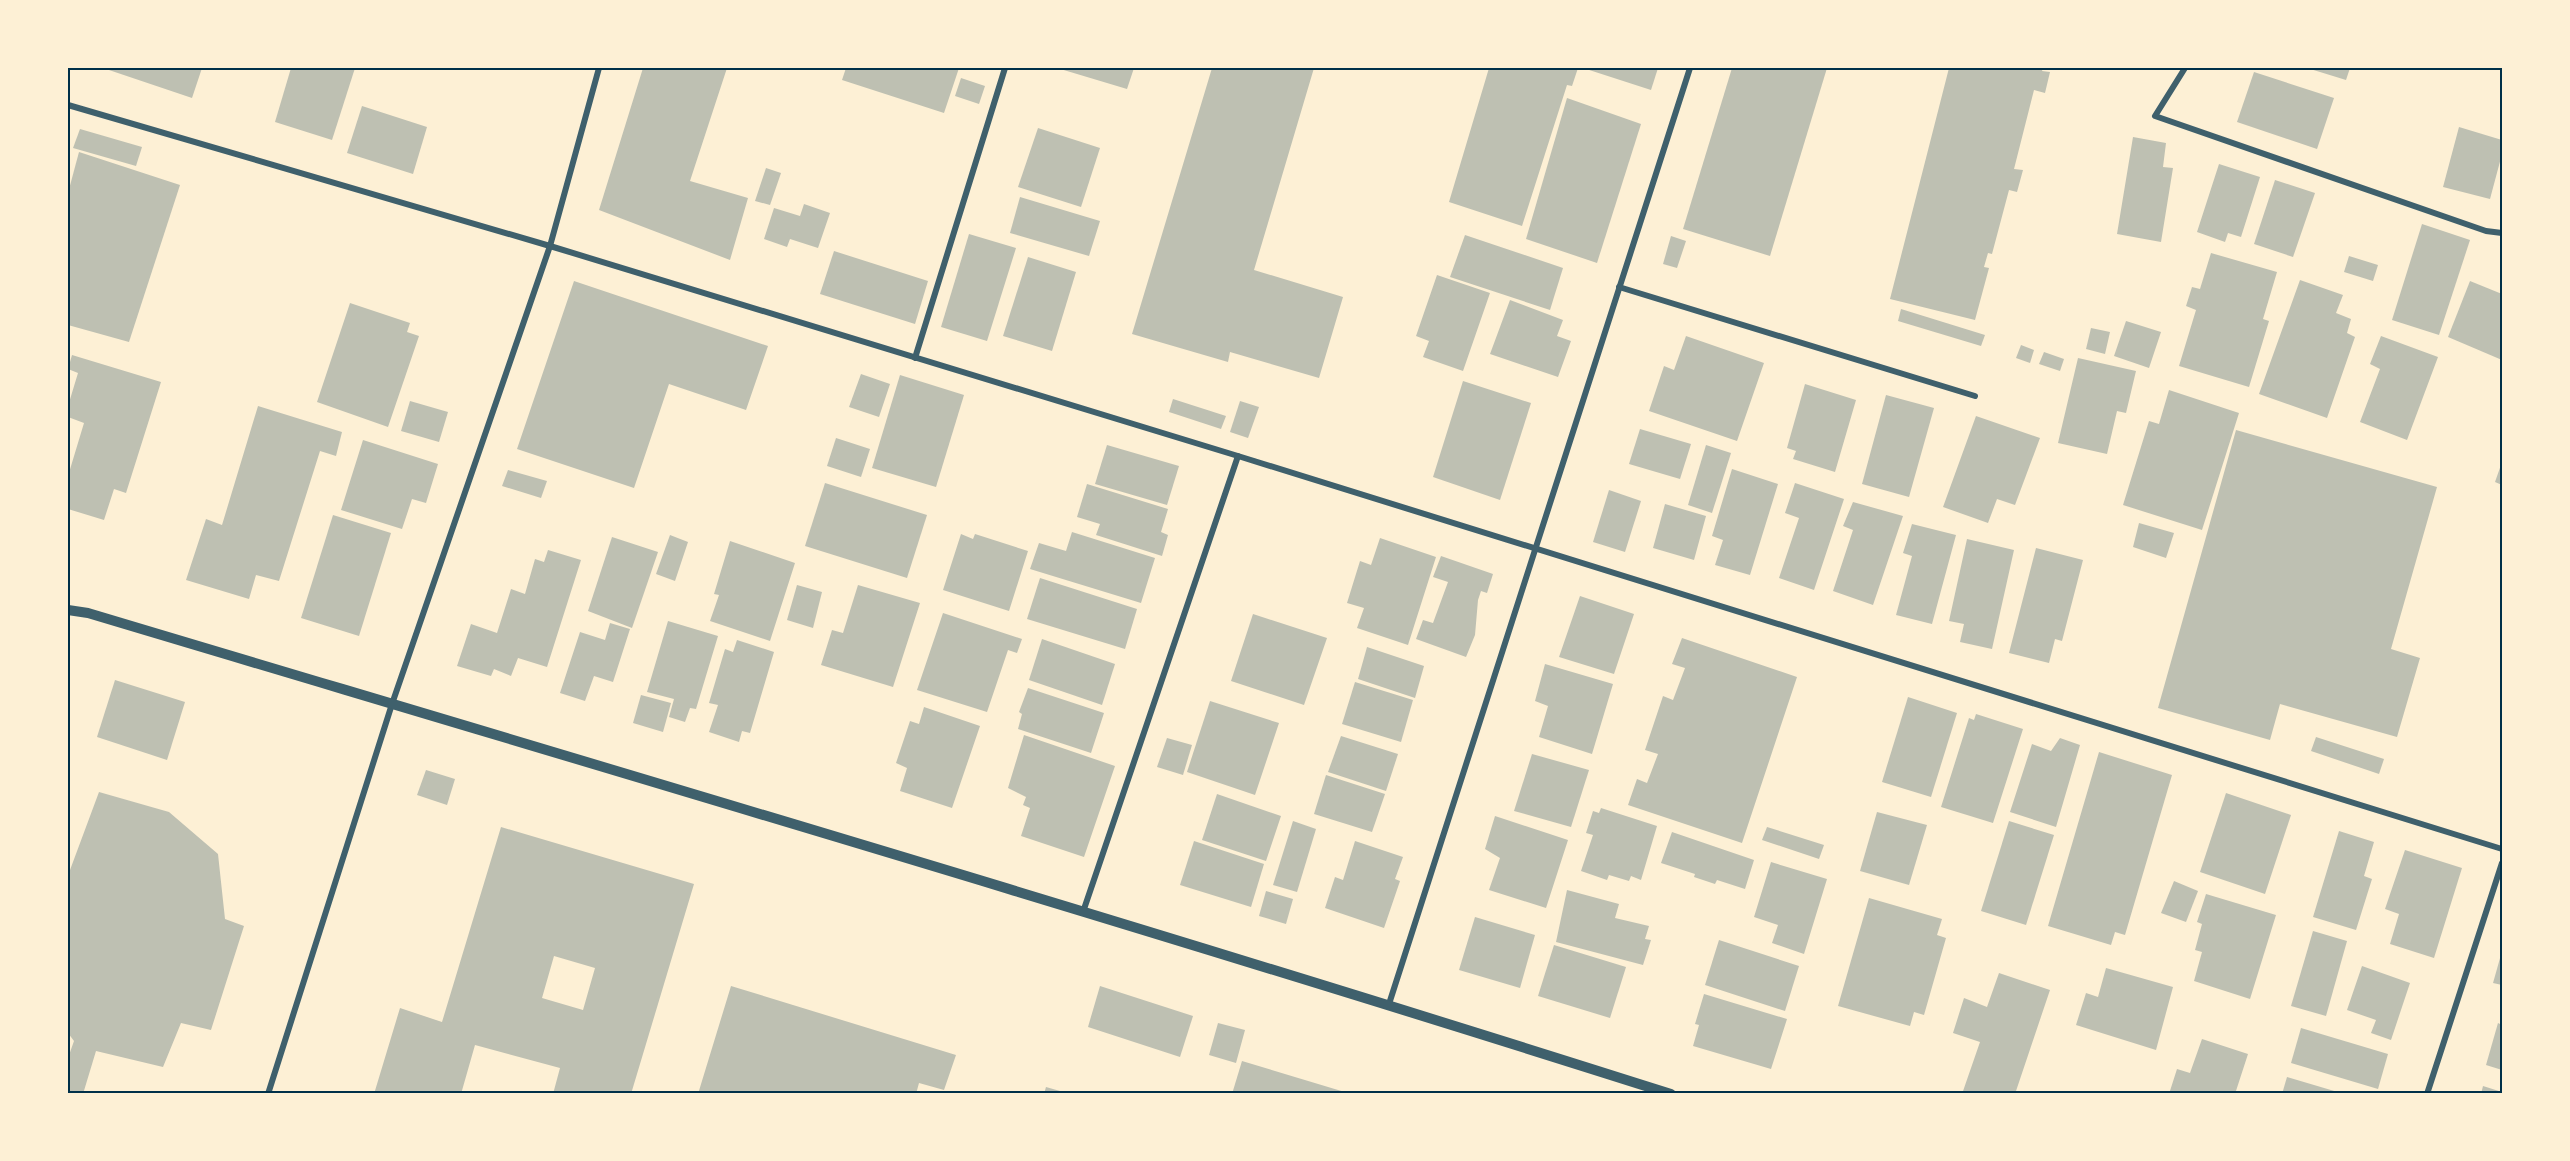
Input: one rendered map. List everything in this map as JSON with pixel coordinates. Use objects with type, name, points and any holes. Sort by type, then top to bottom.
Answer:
[{"type":"street","points":[[268,1094],[392,704],[550,246],[599,68]]},
{"type":"street","points":[[915,358],[1005,68]]},
{"type":"street","points":[[1389,1004],[1690,68]]},
{"type":"street","points":[[2185,68],[2155,116],[2486,231],[2502,233]]},
{"type":"street","points":[[68,105],[550,246],[1536,547],[2502,849]]},
{"type":"street","points":[[1619,287],[1975,396]]},
{"type":"street","points":[[1083,912],[1238,456]]},
{"type":"street","points":[[68,610],[88,613],[1389,1004],[1671,1094]]},
{"type":"street","points":[[2427,1094],[2502,863]]},
{"type":"building","points":[[103,68],[202,68],[192,98]]},
{"type":"building","points":[[291,68],[355,68],[332,140],[275,122]]},
{"type":"building","points":[[643,68],[727,68],[690,181],[748,198],[730,260],[599,210]]},
{"type":"building","points":[[846,68],[959,68],[944,113],[842,80]]},
{"type":"building","points":[[1057,68],[1134,68],[1127,89]]},
{"type":"building","points":[[1212,68],[1314,68],[1254,270],[1343,297],[1319,378],[1230,352],[1228,362],[1132,334]]},
{"type":"building","points":[[1489,68],[1578,68],[1572,86],[1567,85],[1522,226],[1449,202]]},
{"type":"building","points":[[1583,68],[1658,68],[1651,90]]},
{"type":"building","points":[[1732,68],[1827,68],[1770,256],[1683,229]]},
{"type":"building","points":[[1949,68],[2043,68],[2042,71],[2050,72],[2045,93],[2034,90],[2014,169],[2023,170],[2017,192],[2009,190],[1992,254],[1988,253],[1984,267],[1989,268],[1975,320],[1890,299]]},
{"type":"building","points":[[2307,68],[2350,68],[2346,80]]},
{"type":"building","points":[[2254,72],[2334,98],[2317,149],[2237,122]]},
{"type":"building","points":[[961,78],[985,86],[979,104],[955,96]]},
{"type":"building","points":[[1567,98],[1641,124],[1597,263],[1526,239]]},
{"type":"building","points":[[362,106],[427,127],[413,174],[347,153]]},
{"type":"building","points":[[2459,127],[2502,140],[2502,154],[2490,199],[2443,187]]},
{"type":"building","points":[[1038,128],[1100,148],[1081,207],[1018,187]]},
{"type":"building","points":[[80,129],[142,147],[136,166],[73,148]]},
{"type":"building","points":[[2133,137],[2166,143],[2163,167],[2173,168],[2161,242],[2117,234]]},
{"type":"building","points":[[79,152],[180,185],[129,342],[68,325],[68,193]]},
{"type":"building","points":[[2219,164],[2260,177],[2241,237],[2228,233],[2225,242],[2197,232]]},
{"type":"building","points":[[766,168],[781,173],[770,205],[755,201]]},
{"type":"building","points":[[2275,180],[2315,193],[2293,257],[2254,244]]},
{"type":"building","points":[[1020,197],[1100,221],[1089,256],[1010,233]]},
{"type":"building","points":[[804,204],[830,213],[818,248],[790,239],[787,247],[764,239],[774,208],[800,216]]},
{"type":"building","points":[[2422,224],[2470,240],[2439,335],[2392,320]]},
{"type":"building","points":[[969,234],[1016,248],[987,341],[941,327]]},
{"type":"building","points":[[1465,235],[1563,268],[1550,310],[1450,277]]},
{"type":"building","points":[[1671,236],[1686,241],[1677,268],[1663,264]]},
{"type":"building","points":[[834,251],[928,281],[915,324],[820,294]]},
{"type":"building","points":[[2211,253],[2277,272],[2263,319],[2269,321],[2249,387],[2179,366],[2196,310],[2186,306],[2192,287],[2200,289]]},
{"type":"building","points":[[2349,256],[2378,265],[2373,281],[2344,272]]},
{"type":"building","points":[[1028,257],[1076,272],[1052,351],[1003,336]]},
{"type":"building","points":[[1437,275],[1490,293],[1463,371],[1423,357],[1429,341],[1416,336]]},
{"type":"building","points":[[2300,280],[2343,295],[2336,313],[2351,319],[2347,333],[2355,337],[2327,418],[2259,394]]},
{"type":"building","points":[[574,281],[768,346],[746,410],[669,384],[634,488],[517,449]]},
{"type":"building","points":[[2470,281],[2502,294],[2502,360],[2448,337]]},
{"type":"building","points":[[1510,300],[1563,320],[1557,336],[1571,341],[1558,377],[1490,354]]},
{"type":"building","points":[[350,303],[410,323],[407,332],[419,336],[388,427],[317,402]]},
{"type":"building","points":[[1901,309],[1985,335],[1981,346],[1898,321]]},
{"type":"building","points":[[2126,321],[2161,332],[2149,368],[2114,356]]},
{"type":"building","points":[[2091,328],[2110,332],[2105,354],[2086,349]]},
{"type":"building","points":[[1686,336],[1764,363],[1737,441],[1649,411],[1664,366],[1674,370]]},
{"type":"building","points":[[2381,336],[2438,357],[2407,440],[2360,422],[2380,369],[2370,364]]},
{"type":"building","points":[[2021,345],[2034,350],[2030,363],[2016,358]]},
{"type":"building","points":[[2044,352],[2064,359],[2060,371],[2039,364]]},
{"type":"building","points":[[72,355],[161,382],[126,493],[114,489],[104,520],[68,509],[68,476],[84,423],[68,417],[68,406],[78,373],[68,369]]},
{"type":"building","points":[[2078,358],[2136,371],[2126,413],[2117,411],[2107,454],[2058,443]]},
{"type":"building","points":[[861,374],[890,384],[879,417],[849,407]]},
{"type":"building","points":[[900,375],[964,395],[936,487],[872,468]]},
{"type":"building","points":[[1463,381],[1531,403],[1500,500],[1433,477]]},
{"type":"building","points":[[1805,384],[1856,400],[1835,472],[1793,459],[1796,451],[1787,448]]},
{"type":"building","points":[[2169,390],[2239,413],[2202,530],[2123,505],[2149,421],[2159,424]]},
{"type":"building","points":[[1886,395],[1934,408],[1909,497],[1862,484]]},
{"type":"building","points":[[1173,399],[1226,416],[1221,429],[1169,412]]},
{"type":"building","points":[[410,401],[448,412],[439,442],[401,431]]},
{"type":"building","points":[[1240,401],[1259,407],[1248,438],[1230,432]]},
{"type":"building","points":[[258,406],[342,432],[336,456],[320,451],[279,581],[256,575],[249,599],[186,580],[206,519],[222,525]]},
{"type":"building","points":[[1976,416],[2040,438],[2015,505],[1997,499],[1988,523],[1943,507]]},
{"type":"building","points":[[1640,429],[1691,444],[1680,479],[1629,464]]},
{"type":"building","points":[[2236,430],[2437,487],[2391,649],[2420,658],[2397,737],[2280,704],[2270,740],[2158,708]]},
{"type":"building","points":[[836,438],[870,449],[861,477],[827,466]]},
{"type":"building","points":[[363,440],[438,464],[426,503],[412,499],[402,529],[341,510]]},
{"type":"building","points":[[1107,445],[1179,466],[1167,505],[1095,484]]},
{"type":"building","points":[[1706,445],[1731,453],[1712,513],[1688,505]]},
{"type":"building","points":[[2502,462],[2502,485],[2495,482]]},
{"type":"building","points":[[1732,469],[1778,484],[1750,575],[1715,565],[1723,540],[1712,536]]},
{"type":"building","points":[[508,470],[547,481],[541,498],[502,486]]},
{"type":"building","points":[[825,483],[927,515],[907,578],[805,546]]},
{"type":"building","points":[[1795,483],[1844,499],[1814,590],[1779,578],[1799,518],[1785,513]]},
{"type":"building","points":[[1087,484],[1168,509],[1161,532],[1168,535],[1162,556],[1096,535],[1100,524],[1077,517]]},
{"type":"building","points":[[1609,490],[1641,501],[1625,552],[1593,542]]},
{"type":"building","points":[[1853,502],[1903,516],[1873,605],[1833,591],[1853,530],[1843,526]]},
{"type":"building","points":[[1665,504],[1706,516],[1694,560],[1653,548]]},
{"type":"building","points":[[333,515],[391,533],[359,636],[301,618]]},
{"type":"building","points":[[2139,523],[2174,533],[2166,558],[2133,547]]},
{"type":"building","points":[[1912,524],[1956,535],[1932,624],[1896,615],[1912,556],[1903,553]]},
{"type":"building","points":[[1072,532],[1155,558],[1141,603],[1030,569],[1039,543],[1066,551]]},
{"type":"building","points":[[961,534],[973,539],[975,534],[1028,551],[1009,611],[943,590]]},
{"type":"building","points":[[670,535],[688,542],[675,581],[656,574]]},
{"type":"building","points":[[612,537],[658,552],[632,628],[588,611]]},
{"type":"building","points":[[1380,538],[1436,557],[1408,645],[1357,628],[1364,608],[1347,603],[1360,561],[1371,565]]},
{"type":"building","points":[[1967,539],[2014,550],[1992,649],[1960,642],[1964,624],[1949,621]]},
{"type":"building","points":[[730,541],[795,563],[770,641],[710,621],[719,595],[714,594]]},
{"type":"building","points":[[2036,548],[2083,560],[2062,641],[2055,639],[2049,663],[2009,653]]},
{"type":"building","points":[[548,550],[581,560],[547,667],[518,658],[511,676],[494,669],[491,676],[457,666],[471,624],[497,633],[511,589],[525,594],[535,559],[544,562]]},
{"type":"building","points":[[1441,556],[1493,574],[1487,593],[1481,591],[1478,600],[1475,635],[1466,657],[1416,639],[1423,620],[1433,623],[1448,582],[1433,577]]},
{"type":"building","points":[[1040,578],[1137,609],[1125,649],[1027,619]]},
{"type":"building","points":[[797,585],[822,592],[813,628],[787,620]]},
{"type":"building","points":[[858,585],[920,603],[893,687],[821,665],[832,630],[843,633]]},
{"type":"building","points":[[1580,596],[1634,614],[1614,674],[1559,657]]},
{"type":"building","points":[[943,613],[1022,639],[1017,653],[1008,650],[987,712],[917,690]]},
{"type":"building","points":[[1253,614],[1327,638],[1304,705],[1231,681]]},
{"type":"building","points":[[668,621],[718,636],[696,709],[690,708],[685,722],[669,717],[674,699],[647,692]]},
{"type":"building","points":[[610,623],[630,629],[613,682],[594,676],[585,701],[560,693],[580,632],[605,640]]},
{"type":"building","points":[[1682,638],[1797,677],[1742,843],[1628,805],[1637,779],[1647,783],[1658,754],[1645,750],[1663,696],[1673,700],[1685,668],[1672,664]]},
{"type":"building","points":[[1042,639],[1115,664],[1102,705],[1029,680]]},
{"type":"building","points":[[737,640],[774,652],[750,733],[742,731],[739,742],[709,732],[718,705],[709,703],[725,649],[733,652]]},
{"type":"building","points":[[1367,647],[1424,666],[1415,698],[1358,679]]},
{"type":"building","points":[[1545,664],[1613,684],[1592,754],[1539,737],[1548,706],[1535,701]]},
{"type":"building","points":[[115,680],[185,702],[167,760],[97,737]]},
{"type":"building","points":[[1355,682],[1413,700],[1401,742],[1342,724]]},
{"type":"building","points":[[1028,688],[1104,713],[1091,753],[1018,729],[1022,714],[1019,712]]},
{"type":"building","points":[[641,695],[671,703],[663,732],[633,723]]},
{"type":"building","points":[[1908,697],[1957,713],[1931,797],[1882,782]]},
{"type":"building","points":[[1210,701],[1279,723],[1255,795],[1187,772]]},
{"type":"building","points":[[924,707],[980,726],[952,808],[900,791],[907,768],[896,763],[910,721],[919,724]]},
{"type":"building","points":[[1976,714],[2023,729],[1993,823],[1941,807],[1969,718],[1974,720]]},
{"type":"building","points":[[1024,735],[1115,766],[1084,857],[1021,836],[1030,808],[1023,805],[1026,797],[1008,788]]},
{"type":"building","points":[[1341,736],[1398,754],[1386,791],[1328,772]]},
{"type":"building","points":[[2316,737],[2384,759],[2379,774],[2311,751]]},
{"type":"building","points":[[1167,738],[1192,745],[1183,775],[1157,767]]},
{"type":"building","points":[[2060,738],[2080,745],[2056,827],[2010,812],[2032,744],[2051,751]]},
{"type":"building","points":[[2099,752],[2172,775],[2125,935],[2115,932],[2111,945],[2048,926]]},
{"type":"building","points":[[1532,754],[1589,770],[1571,827],[1514,811]]},
{"type":"building","points":[[426,770],[455,779],[447,805],[417,795]]},
{"type":"building","points":[[1326,775],[1385,794],[1372,832],[1314,814]]},
{"type":"building","points":[[99,792],[169,812],[218,854],[225,919],[244,926],[211,1030],[181,1023],[163,1067],[96,1051],[83,1094],[68,1094],[68,1058],[74,1041],[68,1033],[68,870],[70,870]]},
{"type":"building","points":[[2226,793],[2291,815],[2265,894],[2200,872]]},
{"type":"building","points":[[1217,794],[1281,816],[1266,861],[1202,840]]},
{"type":"building","points":[[1601,808],[1657,826],[1641,880],[1631,876],[1629,881],[1609,875],[1607,880],[1581,871],[1593,835],[1586,833],[1593,811],[1599,813]]},
{"type":"building","points":[[1877,812],[1927,825],[1909,885],[1860,871]]},
{"type":"building","points":[[1495,816],[1568,840],[1546,908],[1489,890],[1500,858],[1485,849]]},
{"type":"building","points":[[1293,821],[1316,829],[1297,892],[1273,885]]},
{"type":"building","points":[[2009,821],[2054,835],[2026,925],[1981,911]]},
{"type":"building","points":[[501,827],[694,884],[631,1094],[553,1094],[560,1068],[475,1045],[461,1094],[374,1094],[400,1008],[442,1022]],"holes":[[[554,956],[595,968],[583,1010],[542,998]]]},
{"type":"building","points":[[1767,827],[1824,845],[1819,859],[1762,840]]},
{"type":"building","points":[[2339,831],[2374,842],[2364,876],[2372,879],[2356,930],[2313,917]]},
{"type":"building","points":[[1672,832],[1754,860],[1745,889],[1717,880],[1715,884],[1694,877],[1695,874],[1661,863]]},
{"type":"building","points":[[1194,841],[1264,864],[1251,907],[1180,885]]},
{"type":"building","points":[[1355,841],[1403,857],[1395,879],[1400,881],[1384,928],[1325,908],[1335,877],[1343,880]]},
{"type":"building","points":[[2405,850],[2462,868],[2434,958],[2390,944],[2399,914],[2385,909]]},
{"type":"building","points":[[1771,862],[1827,879],[1804,954],[1772,943],[1778,925],[1754,917]]},
{"type":"building","points":[[2174,881],[2198,891],[2186,922],[2161,913]]},
{"type":"building","points":[[1567,890],[1619,904],[1615,918],[1649,926],[1645,939],[1651,940],[1643,965],[1556,942]]},
{"type":"building","points":[[1266,891],[1293,899],[1286,924],[1259,916]]},
{"type":"building","points":[[2206,894],[2276,915],[2250,999],[2194,981],[2202,952],[2195,950],[2202,924],[2197,922]]},
{"type":"building","points":[[1869,898],[1942,919],[1937,935],[1946,938],[1924,1015],[1914,1012],[1910,1026],[1838,1006]]},
{"type":"building","points":[[1475,917],[1535,935],[1520,988],[1459,970]]},
{"type":"building","points":[[2313,931],[2347,941],[2326,1016],[2291,1006]]},
{"type":"building","points":[[1719,940],[1799,966],[1785,1011],[1705,985]]},
{"type":"building","points":[[1554,945],[1626,967],[1610,1018],[1538,996]]},
{"type":"building","points":[[2502,951],[2502,985],[2493,983]]},
{"type":"building","points":[[2362,966],[2410,983],[2391,1040],[2371,1033],[2376,1020],[2347,1010]]},
{"type":"building","points":[[2106,968],[2173,987],[2156,1050],[2076,1025],[2086,993],[2098,997]]},
{"type":"building","points":[[1999,973],[2050,990],[2015,1094],[1962,1094],[1980,1042],[1953,1033],[1964,998],[1987,1007]]},
{"type":"building","points":[[731,986],[956,1055],[944,1090],[919,1083],[916,1094],[698,1094]]},
{"type":"building","points":[[1100,986],[1193,1016],[1180,1057],[1088,1027]]},
{"type":"building","points":[[1704,994],[1787,1019],[1771,1069],[1693,1046],[1699,1025],[1695,1024]]},
{"type":"building","points":[[1218,1023],[1245,1030],[1236,1063],[1209,1055]]},
{"type":"building","points":[[2498,1023],[2502,1025],[2502,1070],[2486,1065]]},
{"type":"building","points":[[2301,1028],[2388,1054],[2378,1089],[2291,1063]]},
{"type":"building","points":[[2202,1039],[2248,1054],[2235,1094],[2169,1094],[2177,1069],[2190,1073]]},
{"type":"building","points":[[1242,1061],[1348,1093],[1348,1094],[1232,1094]]},
{"type":"building","points":[[2287,1077],[2341,1093],[2341,1094],[2282,1094]]},
{"type":"building","points":[[2483,1086],[2502,1092],[2502,1094],[2481,1094]]},
{"type":"building","points":[[1046,1087],[1067,1093],[1067,1094],[1044,1094]]}]
